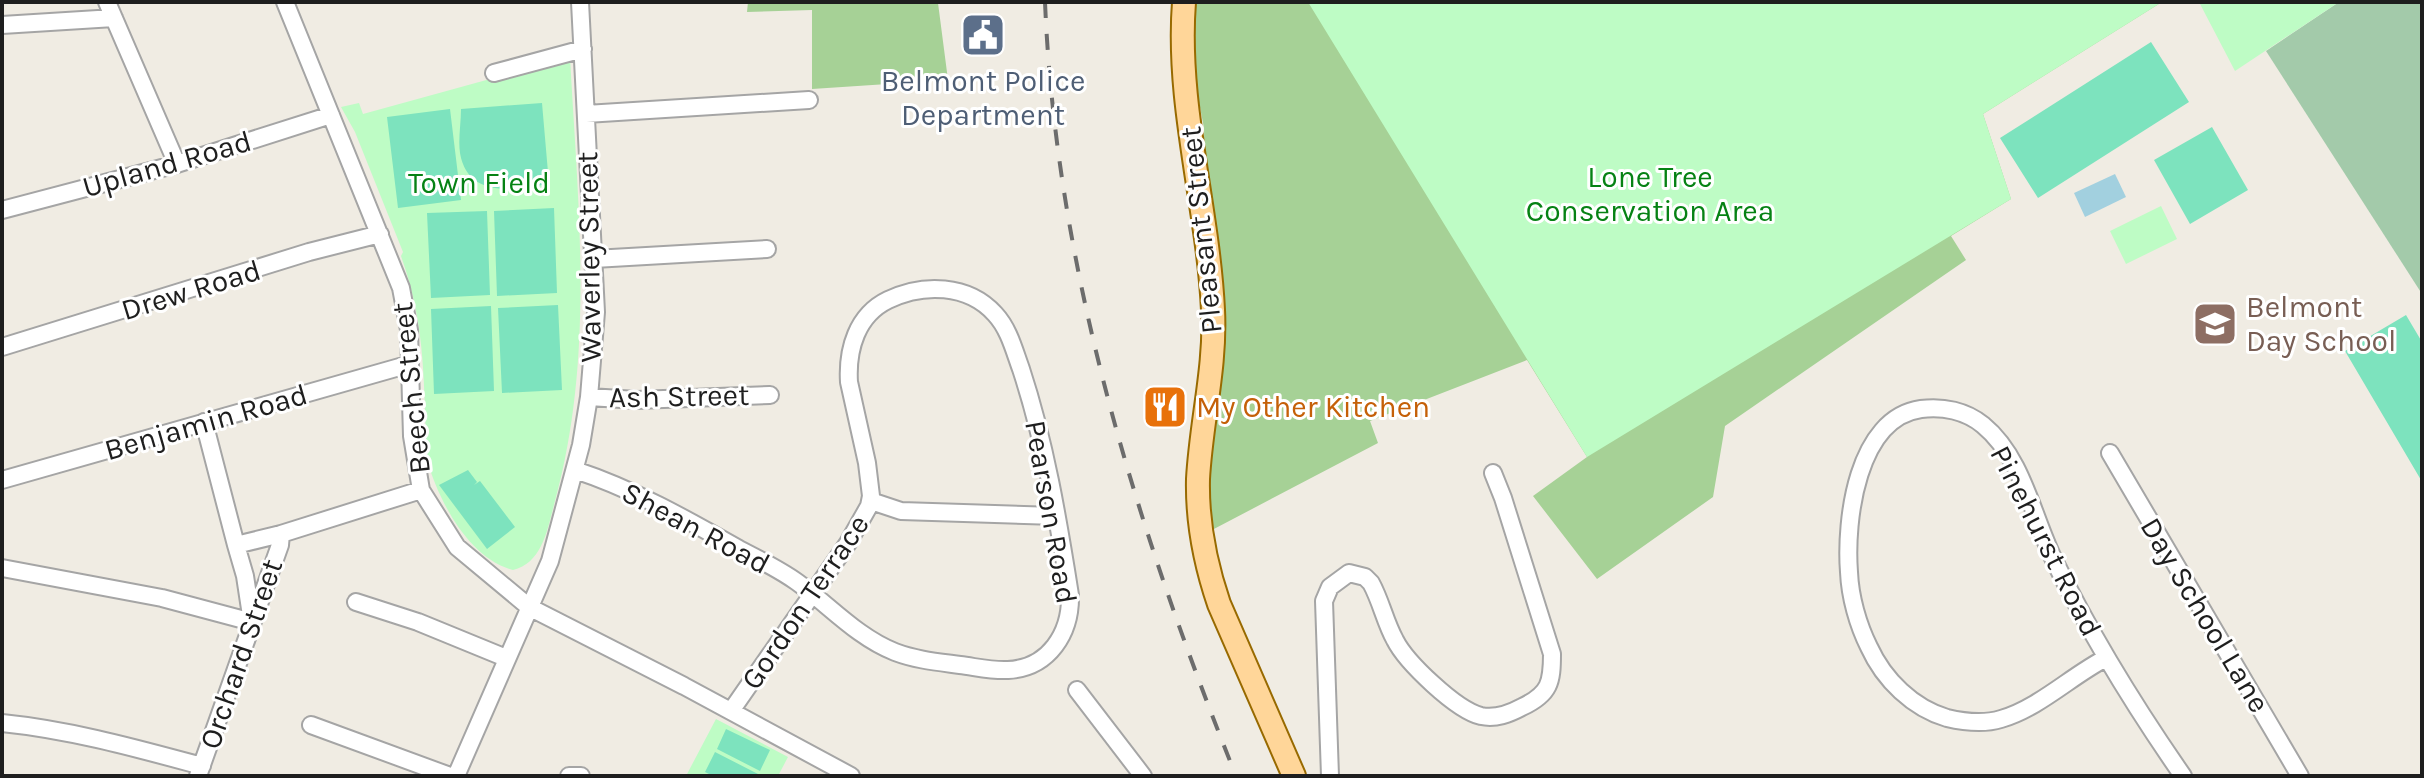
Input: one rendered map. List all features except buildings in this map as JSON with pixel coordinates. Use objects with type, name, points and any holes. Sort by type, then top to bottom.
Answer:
[{"type":"main road","name":"Pleasant Street","points":[[1184,2],[1184,69],[1213,311],[1213,352],[1199,477],[1202,534],[1209,576],[1219,604],[1294,776]]},
{"type":"street","points":[[107,2],[177,164]]},
{"type":"street","name":"Beech Street","points":[[285,2],[401,288],[409,330],[412,436],[421,490],[457,547],[529,607],[851,776]]},
{"type":"street","name":"Waverley Street","points":[[456,776],[550,561],[575,470],[589,397],[595,332],[594,259],[580,2]]},
{"type":"street","points":[[2,25],[114,18]]},
{"type":"street","points":[[494,73],[583,49]]},
{"type":"street","points":[[586,114],[809,100]]},
{"type":"street","name":"Upland Road","points":[[2,210],[177,164],[331,115]]},
{"type":"street","name":"Drew Road","points":[[2,347],[309,252],[380,234]]},
{"type":"street","points":[[594,259],[767,249]]},
{"type":"street","name":"Gordon Terrace","points":[[731,711],[848,543],[871,501],[867,463],[848,367],[853,340],[864,320],[882,303],[904,293],[929,288],[950,289],[968,296],[993,311],[1003,324]]},
{"type":"street","name":"Pearson Road","points":[[1003,324],[1039,423],[1070,595],[1068,623],[1061,639],[1030,665],[1007,671]]},
{"type":"street","name":"Benjamin Road","points":[[2,480],[410,364]]},
{"type":"street","name":"Ash Street","points":[[589,397],[625,400],[770,395]]},
{"type":"street","name":"Pinehurst Road","points":[[2106,658],[2038,701],[2002,719],[1983,722],[1957,720],[1931,713],[1905,696],[1869,649],[1855,610],[1849,572],[1850,516],[1859,474],[1872,445],[1888,423],[1909,410],[1936,407],[1962,412],[1997,440],[2013,462],[2053,559],[2106,658],[2183,776]]},
{"type":"street","points":[[2,568],[162,598],[252,622],[245,576],[204,422]]},
{"type":"street","name":"Day School Lane","points":[[2110,453],[2300,776]]},
{"type":"street","name":"Shean Road","points":[[575,470],[606,480],[698,525],[795,581],[865,637],[893,651],[928,660],[1007,671]]},
{"type":"street","points":[[1330,776],[1324,601],[1330,587],[1349,573],[1365,577],[1371,583],[1393,638],[1404,655],[1453,701],[1472,713],[1489,717],[1505,715],[1537,699],[1552,680],[1552,654],[1493,473]]},
{"type":"street","name":"Orchard Street","points":[[200,771],[280,545],[281,534],[421,490]]},
{"type":"street","points":[[871,501],[901,511],[1056,516]]},
{"type":"street","points":[[236,545],[281,534]]},
{"type":"street","points":[[356,602],[418,622],[506,658]]},
{"type":"street","points":[[1077,690],[1143,776]]},
{"type":"street","points":[[2,723],[52,728],[111,741],[200,771]]},
{"type":"street","points":[[311,725],[450,776]]},
{"type":"street","points":[[569,776],[581,776]]},
{"type":"green space","points":[[748,2],[938,3],[948,80],[812,89],[812,10],[747,12]]},
{"type":"green space","name":"Lone Tree Conservation Area","points":[[1192,2],[2162,2],[1983,114],[2011,199],[1951,236],[1966,260],[1725,426],[1713,497],[1597,579],[1533,496],[1587,457],[1527,360],[1370,421],[1378,443],[1212,530],[1208,503],[1204,128],[1195,82]]},
{"type":"green space","name":"Lone Tree Conservation Area","points":[[1308,2],[2162,2],[1983,114],[2011,199],[1587,457]]},
{"type":"green space","points":[[2199,2],[2339,2],[2235,71]]},
{"type":"green space","points":[[2339,2],[2422,2],[2422,294],[2266,51]]},
{"type":"green space","points":[[2151,42],[2189,102],[2038,198],[2000,138]]},
{"type":"green space","name":"Town Field","points":[[570,57],[580,280],[575,391],[567,446],[547,532],[531,560],[513,570],[497,564],[469,541],[448,510],[432,476],[427,460],[420,333],[401,256],[403,252],[355,132],[341,107],[359,103],[363,114]]},
{"type":"green space","points":[[542,103],[549,184],[496,188],[483,185],[473,178],[465,168],[460,153],[461,109]]},
{"type":"green space","points":[[450,109],[461,200],[398,208],[387,117]]},
{"type":"green space","points":[[2212,127],[2248,190],[2190,224],[2154,160]]},
{"type":"green space","points":[[2161,206],[2177,239],[2126,264],[2110,231]]},
{"type":"green space","points":[[554,208],[557,293],[497,296],[494,211]]},
{"type":"green space","points":[[487,211],[490,295],[431,298],[427,213]]},
{"type":"green space","points":[[558,305],[562,390],[502,393],[498,308]]},
{"type":"green space","points":[[491,306],[494,391],[434,394],[431,309]]},
{"type":"green space","points":[[2406,315],[2422,342],[2421,480],[2345,351]]},
{"type":"green space","points":[[468,470],[477,482],[474,485],[480,481],[515,527],[487,549],[439,485]]},
{"type":"green space","points":[[716,719],[788,757],[778,776],[686,776]]},
{"type":"green space","points":[[726,729],[770,750],[760,771],[717,749]]},
{"type":"green space","points":[[715,752],[757,776],[713,776],[705,772]]},
{"type":"water","points":[[2115,174],[2126,197],[2085,217],[2074,193]]},
{"type":"railway","points":[[1045,2],[1052,102],[1084,300],[1135,493],[1166,589],[1236,776]]},
{"type":"place","name":"Belmont Police Department","points":[[983,35]]},
{"type":"place","name":"Belmont Day School","points":[[2215,324]]},
{"type":"place","name":"My Other Kitchen","points":[[1165,407]]}]
